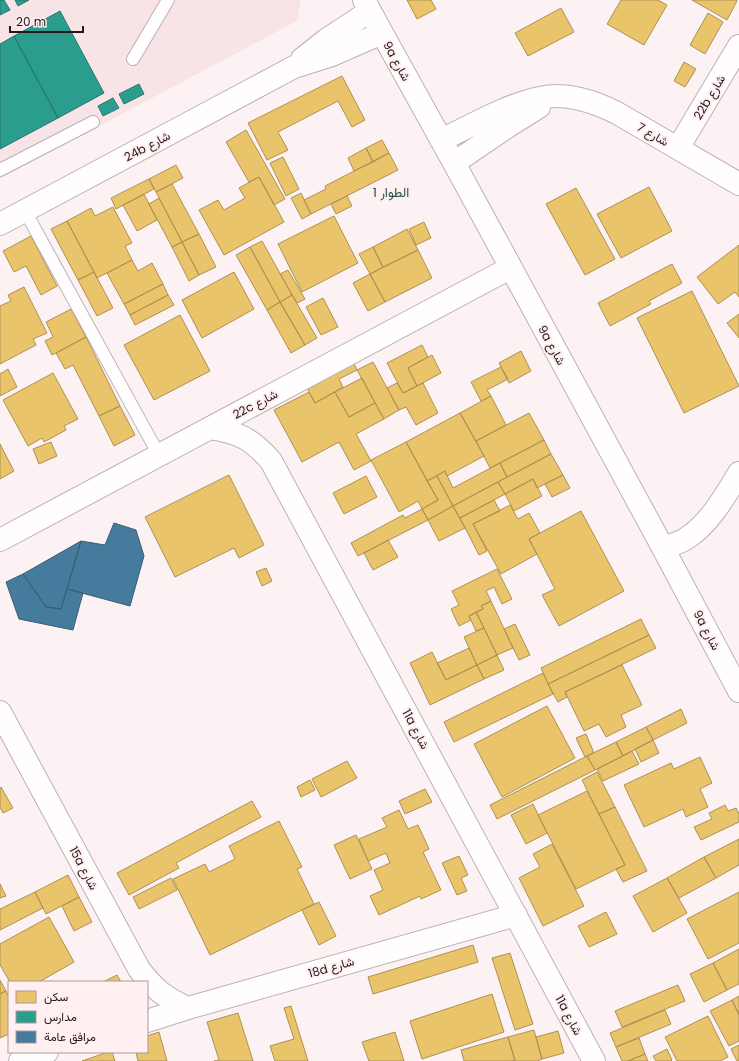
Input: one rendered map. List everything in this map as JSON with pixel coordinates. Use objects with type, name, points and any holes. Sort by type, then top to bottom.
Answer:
[{"type":"street","name":"9a شارع","points":[[367,6],[664,548],[739,691]]},
{"type":"street","name":"24b شارع","points":[[294,67],[304,57],[367,6]]},
{"type":"street","name":"24b شارع","points":[[0,224],[294,67],[332,55],[382,33]]},
{"type":"street","name":"22b شارع","points":[[678,148],[739,46]]},
{"type":"street","name":"شارع 7","points":[[441,140],[521,103],[542,98],[562,96],[580,99],[610,110],[739,184]]},
{"type":"street","points":[[454,163],[525,115],[562,96]]},
{"type":"street","name":"22c شارع","points":[[0,540],[510,268]]},
{"type":"street","name":"11a شارع","points":[[210,428],[238,434],[262,450],[271,461],[594,1061]]},
{"type":"street","points":[[664,548],[686,539],[698,529],[719,505],[739,473]]},
{"type":"street","name":"15a شارع","points":[[0,712],[139,969],[147,981]]},
{"type":"street","name":"18d شارع","points":[[148,1021],[516,915]]},
{"type":"street","name":"15a شارع","points":[[148,982],[173,1002],[188,1008]]},
{"type":"street","points":[[20,1061],[44,1053]]},
{"type":"lane","points":[[133,58],[168,0]]},
{"type":"lane","points":[[0,170],[94,122]]},
{"type":"lane","points":[[25,211],[159,455]]},
{"type":"shaded area","points":[[0,0],[301,0],[297,21],[0,179]]},
{"type":"building: سكن","points":[[407,0],[431,0],[436,9],[417,19]]},
{"type":"building: سكن","points":[[621,0],[658,0],[667,5],[644,45],[607,24]]},
{"type":"building: سكن","points":[[692,0],[736,0],[737,1],[727,20]]},
{"type":"building: سكن","points":[[561,8],[574,32],[528,56],[515,33]]},
{"type":"building: سكن","points":[[708,13],[723,22],[705,54],[690,45]]},
{"type":"building: سكن","points":[[684,62],[696,69],[685,87],[674,81]]},
{"type":"building: سكن","points":[[342,76],[365,120],[352,127],[338,101],[278,132],[288,150],[267,160],[248,123]]},
{"type":"building: سكن","points":[[246,130],[285,199],[274,205],[259,177],[249,182],[226,142]]},
{"type":"building: سكن","points":[[382,140],[389,153],[373,162],[366,148]]},
{"type":"building: سكن","points":[[366,148],[373,162],[354,171],[348,158]]},
{"type":"building: سكن","points":[[389,153],[398,170],[311,214],[304,200],[326,189],[325,186]]},
{"type":"building: سكن","points":[[283,157],[299,189],[286,196],[270,163]]},
{"type":"building: سكن","points":[[176,165],[183,178],[156,192],[149,179]]},
{"type":"building: سكن","points":[[259,177],[284,222],[224,255],[199,210],[218,200],[224,210],[245,198],[239,188]]},
{"type":"building: سكن","points":[[149,179],[154,189],[116,209],[111,198]]},
{"type":"building: سكن","points":[[172,184],[199,234],[182,242],[156,192]]},
{"type":"building: سكن","points":[[649,187],[672,231],[621,258],[597,214]]},
{"type":"building: سكن","points":[[576,188],[615,259],[585,275],[546,204]]},
{"type":"building: سكن","points":[[301,193],[311,214],[302,219],[291,198]]},
{"type":"building: سكن","points":[[144,194],[157,220],[137,231],[123,205]]},
{"type":"building: سكن","points":[[347,196],[352,206],[336,214],[331,204]]},
{"type":"building: سكن","points":[[159,198],[182,242],[172,247],[149,204]]},
{"type":"building: سكن","points":[[113,207],[132,243],[125,246],[132,260],[97,278],[67,221],[91,208],[95,216]]},
{"type":"building: سكن","points":[[334,216],[358,263],[302,292],[278,244]]},
{"type":"building: سكن","points":[[67,221],[94,272],[78,280],[51,229]]},
{"type":"building: سكن","points":[[424,222],[431,238],[416,245],[409,229]]},
{"type":"building: سكن","points":[[407,229],[418,250],[383,267],[373,247]]},
{"type":"building: سكن","points":[[199,234],[216,267],[199,275],[182,242]]},
{"type":"building: سكن","points":[[31,236],[57,286],[41,295],[26,266],[14,272],[3,251]]},
{"type":"building: سكن","points":[[262,241],[292,295],[280,302],[250,247]]},
{"type":"building: سكن","points":[[182,242],[199,275],[189,281],[172,247]]},
{"type":"building: سكن","points":[[739,245],[739,297],[735,292],[718,304],[697,277]]},
{"type":"building: سكن","points":[[250,247],[280,302],[267,310],[236,255]]},
{"type":"building: سكن","points":[[373,247],[383,267],[370,274],[359,254]]},
{"type":"building: سكن","points":[[418,250],[432,278],[385,302],[370,274]]},
{"type":"building: سكن","points":[[132,260],[138,271],[152,263],[163,284],[124,304],[107,273]]},
{"type":"building: سكن","points":[[672,264],[682,283],[649,301],[651,304],[610,326],[598,303]]},
{"type":"building: سكن","points":[[288,270],[305,299],[297,303],[280,274]]},
{"type":"building: سكن","points":[[94,272],[113,308],[97,316],[78,280]]},
{"type":"building: سكن","points":[[234,272],[254,309],[202,338],[182,300]]},
{"type":"building: سكن","points":[[370,274],[385,302],[368,311],[353,283]]},
{"type":"building: سكن","points":[[163,284],[168,295],[130,315],[124,304]]},
{"type":"building: سكن","points":[[24,287],[47,333],[33,339],[36,345],[0,364],[0,306],[11,301],[8,295]]},
{"type":"building: سكن","points":[[692,291],[739,386],[684,413],[637,318]]},
{"type":"building: سكن","points":[[168,295],[174,305],[135,325],[130,315]]},
{"type":"building: سكن","points":[[292,295],[317,338],[305,345],[280,302]]},
{"type":"building: سكن","points":[[323,298],[338,327],[321,335],[306,307]]},
{"type":"building: سكن","points":[[280,302],[305,345],[291,353],[267,310]]},
{"type":"building: سكن","points":[[71,309],[86,337],[52,355],[45,341],[53,337],[46,322]]},
{"type":"building: سكن","points":[[739,314],[739,338],[727,323]]},
{"type":"building: سكن","points":[[180,315],[210,371],[154,400],[124,345]]},
{"type":"building: سكن","points":[[86,337],[120,406],[99,416],[73,365],[65,369],[56,353]]},
{"type":"building: سكن","points":[[422,345],[428,357],[408,368],[417,386],[403,393],[387,363]]},
{"type":"building: سكن","points":[[521,351],[531,371],[509,383],[499,363]]},
{"type":"building: سكن","points":[[432,355],[441,373],[417,386],[408,368]]},
{"type":"building: سكن","points":[[352,359],[357,370],[339,379],[343,387],[315,403],[305,384]]},
{"type":"building: سكن","points":[[373,362],[399,410],[384,419],[357,370]]},
{"type":"building: سكن","points":[[501,367],[508,379],[487,390],[491,396],[481,401],[471,382]]},
{"type":"building: سكن","points":[[8,369],[17,387],[0,396],[0,374]]},
{"type":"building: سكن","points":[[53,373],[78,419],[64,426],[66,430],[44,442],[42,438],[28,446],[3,400]]},
{"type":"building: سكن","points":[[362,378],[375,403],[349,417],[335,392]]},
{"type":"building: سكن","points":[[397,383],[403,393],[423,383],[438,413],[416,425],[406,407],[399,410],[387,388]]},
{"type":"building: سكن","points":[[309,392],[315,403],[335,392],[349,417],[375,403],[384,419],[356,434],[371,461],[354,470],[339,442],[302,462],[274,410]]},
{"type":"building: سكن","points":[[491,396],[506,425],[476,441],[460,413]]},
{"type":"building: سكن","points":[[120,406],[135,435],[114,446],[99,416]]},
{"type":"building: سكن","points":[[460,413],[484,456],[447,476],[445,471],[427,481],[406,442]]},
{"type":"building: سكن","points":[[529,413],[544,440],[490,468],[476,441]]},
{"type":"building: سكن","points":[[544,440],[551,454],[507,477],[500,463]]},
{"type":"building: سكن","points":[[51,442],[57,456],[39,464],[33,449]]},
{"type":"building: سكن","points":[[406,442],[438,500],[422,509],[418,501],[399,512],[371,460]]},
{"type":"building: سكن","points":[[0,444],[14,471],[0,479]]},
{"type":"building: سكن","points":[[551,454],[563,475],[537,488],[533,479],[505,494],[498,482]]},
{"type":"building: سكن","points":[[500,463],[507,477],[453,506],[437,476],[445,471],[453,488]]},
{"type":"building: سكن","points":[[229,475],[264,545],[239,558],[234,548],[175,577],[145,517]]},
{"type":"building: سكن","points":[[563,475],[570,488],[552,497],[545,484]]},
{"type":"building: سكن","points":[[366,476],[377,497],[344,514],[333,493]]},
{"type":"building: سكن","points":[[437,476],[453,506],[428,520],[422,509],[438,500],[427,481]]},
{"type":"building: سكن","points":[[533,479],[542,496],[514,511],[505,494]]},
{"type":"building: سكن","points":[[498,482],[505,494],[460,518],[453,506]]},
{"type":"building: سكن","points":[[494,500],[500,511],[473,524],[487,551],[479,555],[460,518]]},
{"type":"building: سكن","points":[[510,505],[518,519],[529,513],[540,533],[529,539],[537,554],[501,574],[473,524]]},
{"type":"building: سكن","points":[[453,506],[465,528],[439,541],[428,520]]},
{"type":"building: سكن","points":[[422,509],[428,520],[358,556],[351,543],[403,515],[405,518]]},
{"type":"building: سكن","points":[[581,511],[624,591],[559,626],[542,595],[555,589],[529,539]]},
{"type":"building: سكن","points":[[388,540],[398,557],[373,570],[364,553]]},
{"type":"building: سكن","points":[[266,568],[272,581],[262,586],[256,572]]},
{"type":"building: سكن","points":[[497,569],[512,599],[502,604],[494,587],[486,591],[491,601],[481,606],[483,609],[469,616],[471,620],[459,626],[451,609],[459,605],[452,591]]},
{"type":"building: سكن","points":[[491,601],[513,648],[497,655],[476,612],[483,609],[481,606]]},
{"type":"building: سكن","points":[[476,612],[484,628],[476,631],[469,616]]},
{"type":"building: سكن","points":[[641,619],[649,635],[548,684],[541,668]]},
{"type":"building: سكن","points":[[515,624],[530,655],[519,660],[504,629]]},
{"type":"building: سكن","points":[[484,628],[497,655],[477,665],[464,637]]},
{"type":"building: سكن","points":[[649,635],[656,648],[565,692],[567,697],[558,702],[548,684]]},
{"type":"building: سكن","points":[[469,648],[477,665],[446,680],[437,663]]},
{"type":"building: سكن","points":[[432,652],[446,680],[477,665],[484,679],[430,705],[410,663]]},
{"type":"building: سكن","points":[[497,655],[504,670],[484,679],[477,665]]},
{"type":"building: سكن","points":[[622,665],[642,705],[621,715],[626,727],[606,737],[599,724],[584,731],[565,692]]},
{"type":"building: سكن","points":[[543,673],[553,694],[454,742],[444,722]]},
{"type":"building: سكن","points":[[547,706],[575,758],[502,797],[474,744]]},
{"type":"building: سكن","points":[[681,709],[687,723],[653,740],[646,727]]},
{"type":"building: سكن","points":[[646,727],[653,740],[623,756],[616,742]]},
{"type":"building: سكن","points":[[586,734],[594,753],[585,757],[576,738]]},
{"type":"building: سكن","points":[[653,740],[659,753],[641,762],[635,749]]},
{"type":"building: سكن","points":[[616,742],[623,756],[595,770],[587,756]]},
{"type":"building: سكن","points":[[632,751],[639,764],[603,781],[597,769]]},
{"type":"building: سكن","points":[[587,756],[595,770],[497,819],[490,805]]},
{"type":"building: سكن","points":[[700,757],[712,783],[700,789],[708,807],[686,817],[683,809],[644,827],[624,785],[671,763],[674,769]]},
{"type":"building: سكن","points":[[347,761],[357,778],[321,797],[312,779]]},
{"type":"building: سكن","points":[[597,772],[615,807],[599,814],[582,780]]},
{"type":"building: سكن","points":[[310,780],[315,790],[301,797],[297,787]]},
{"type":"building: سكن","points":[[1,787],[13,808],[3,813],[0,807]]},
{"type":"building: سكن","points":[[425,789],[432,802],[405,814],[399,801]]},
{"type":"building: سكن","points":[[587,791],[625,865],[576,889],[538,815]]},
{"type":"building: سكن","points":[[252,801],[261,817],[176,863],[179,868],[129,895],[117,873]]},
{"type":"building: سكن","points":[[533,804],[547,833],[526,844],[511,815]]},
{"type":"building: سكن","points":[[725,805],[728,811],[736,808],[739,814],[739,822],[701,840],[694,827],[712,819],[709,813]]},
{"type":"building: سكن","points":[[615,807],[647,871],[623,882],[616,869],[625,865],[599,814]]},
{"type":"building: سكن","points":[[399,810],[408,829],[418,825],[429,849],[423,852],[441,890],[421,899],[420,896],[379,915],[370,896],[383,890],[374,870],[390,863],[386,853],[368,861],[359,839],[387,827],[382,818]]},
{"type":"building: سكن","points":[[279,821],[302,867],[297,869],[314,904],[210,955],[173,879],[205,864],[209,872],[235,859],[229,846]]},
{"type":"building: سكن","points":[[356,835],[372,869],[350,879],[334,845]]},
{"type":"building: سكن","points":[[739,839],[739,865],[716,878],[704,857]]},
{"type":"building: سكن","points":[[552,844],[584,906],[543,926],[519,878],[540,867],[533,854]]},
{"type":"building: سكن","points":[[459,856],[468,875],[461,878],[467,891],[457,895],[442,863]]},
{"type":"building: سكن","points":[[704,857],[716,878],[679,898],[667,878]]},
{"type":"building: سكن","points":[[68,875],[79,897],[46,914],[35,892]]},
{"type":"building: سكن","points":[[171,878],[177,890],[139,909],[133,897]]},
{"type":"building: سكن","points":[[667,878],[687,913],[653,932],[633,896]]},
{"type":"building: سكن","points":[[0,884],[6,896],[0,898]]},
{"type":"building: سكن","points":[[35,892],[43,908],[0,930],[0,909]]},
{"type":"building: سكن","points":[[739,892],[739,943],[708,959],[687,919]]},
{"type":"building: سكن","points":[[79,897],[92,922],[74,931],[62,906]]},
{"type":"building: سكن","points":[[319,902],[336,936],[319,945],[302,910]]},
{"type":"building: سكن","points":[[606,912],[617,934],[589,947],[578,926]]},
{"type":"building: سكن","points":[[49,917],[74,962],[41,981],[9,981],[0,965],[0,944]]},
{"type":"building: سكن","points":[[473,945],[478,962],[373,994],[368,977]]},
{"type":"building: سكن","points":[[739,949],[739,984],[727,990],[713,963]]},
{"type":"building: سكن","points":[[510,953],[533,1024],[515,1030],[492,958]]},
{"type":"building: سكن","points":[[713,963],[727,990],[704,1002],[690,974]]},
{"type":"building: سكن","points":[[117,975],[120,981],[105,981]]},
{"type":"building: سكن","points":[[0,980],[6,991],[0,994]]},
{"type":"building: سكن","points":[[678,985],[685,1001],[622,1027],[615,1011]]},
{"type":"building: سكن","points":[[6,991],[8,996],[8,1034],[0,1038],[0,994]]},
{"type":"building: سكن","points":[[492,994],[504,1032],[422,1059],[410,1021]]},
{"type":"building: سكن","points":[[739,996],[739,1015],[732,1000]]},
{"type":"building: سكن","points":[[732,1000],[739,1015],[739,1041],[729,1046],[710,1011]]},
{"type":"building: سكن","points":[[291,1006],[308,1061],[275,1061],[270,1046],[294,1039],[284,1008]]},
{"type":"building: سكن","points":[[665,1010],[671,1024],[616,1047],[610,1033]]},
{"type":"building: سكن","points":[[238,1013],[253,1061],[214,1061],[219,1060],[207,1022]]},
{"type":"building: سكن","points":[[708,1016],[728,1057],[720,1061],[677,1061],[665,1037]]},
{"type":"building: سكن","points":[[534,1030],[542,1059],[537,1061],[515,1061],[508,1037]]},
{"type":"building: سكن","points":[[558,1031],[564,1053],[542,1059],[536,1037]]},
{"type":"building: سكن","points":[[159,1032],[167,1061],[138,1061],[136,1053],[148,1053],[148,1036]]},
{"type":"building: سكن","points":[[395,1032],[404,1061],[369,1061],[362,1042]]},
{"type":"building: سكن","points":[[508,1037],[515,1060],[464,1061],[461,1050]]},
{"type":"building: سكن","points":[[639,1038],[645,1054],[628,1061],[622,1061],[616,1047]]},
{"type":"building: سكن","points":[[739,1045],[739,1061],[737,1061],[731,1049]]},
{"type":"building: سكن","points":[[667,1049],[672,1060],[656,1061],[653,1056]]},
{"type":"building: سكن","points":[[105,1053],[112,1053],[115,1061],[82,1061]]},
{"type":"building: سكن","points":[[645,1054],[648,1061],[628,1061]]},
{"type":"building: مدارس","points":[[0,0],[4,0],[10,10],[0,15]]},
{"type":"building: مدارس","points":[[15,0],[29,0],[18,6]]},
{"type":"building: مدارس","points":[[60,11],[104,93],[58,118],[14,36]]},
{"type":"building: مدارس","points":[[14,36],[58,118],[0,149],[0,44]]},
{"type":"building: مدارس","points":[[139,84],[144,94],[124,104],[119,94]]},
{"type":"building: مدارس","points":[[113,98],[119,108],[103,116],[98,106]]},
{"type":"building: مرافق عامة","points":[[114,523],[136,530],[144,556],[130,606],[67,589],[81,541],[105,545]]},
{"type":"building: مرافق عامة","points":[[81,541],[61,609],[46,607],[23,574]]},
{"type":"building: مرافق عامة","points":[[23,574],[46,607],[61,609],[67,589],[83,593],[73,630],[19,619],[6,582]]},
{"type":"district","name":"الطوار 1","points":[[391,192]]}]
